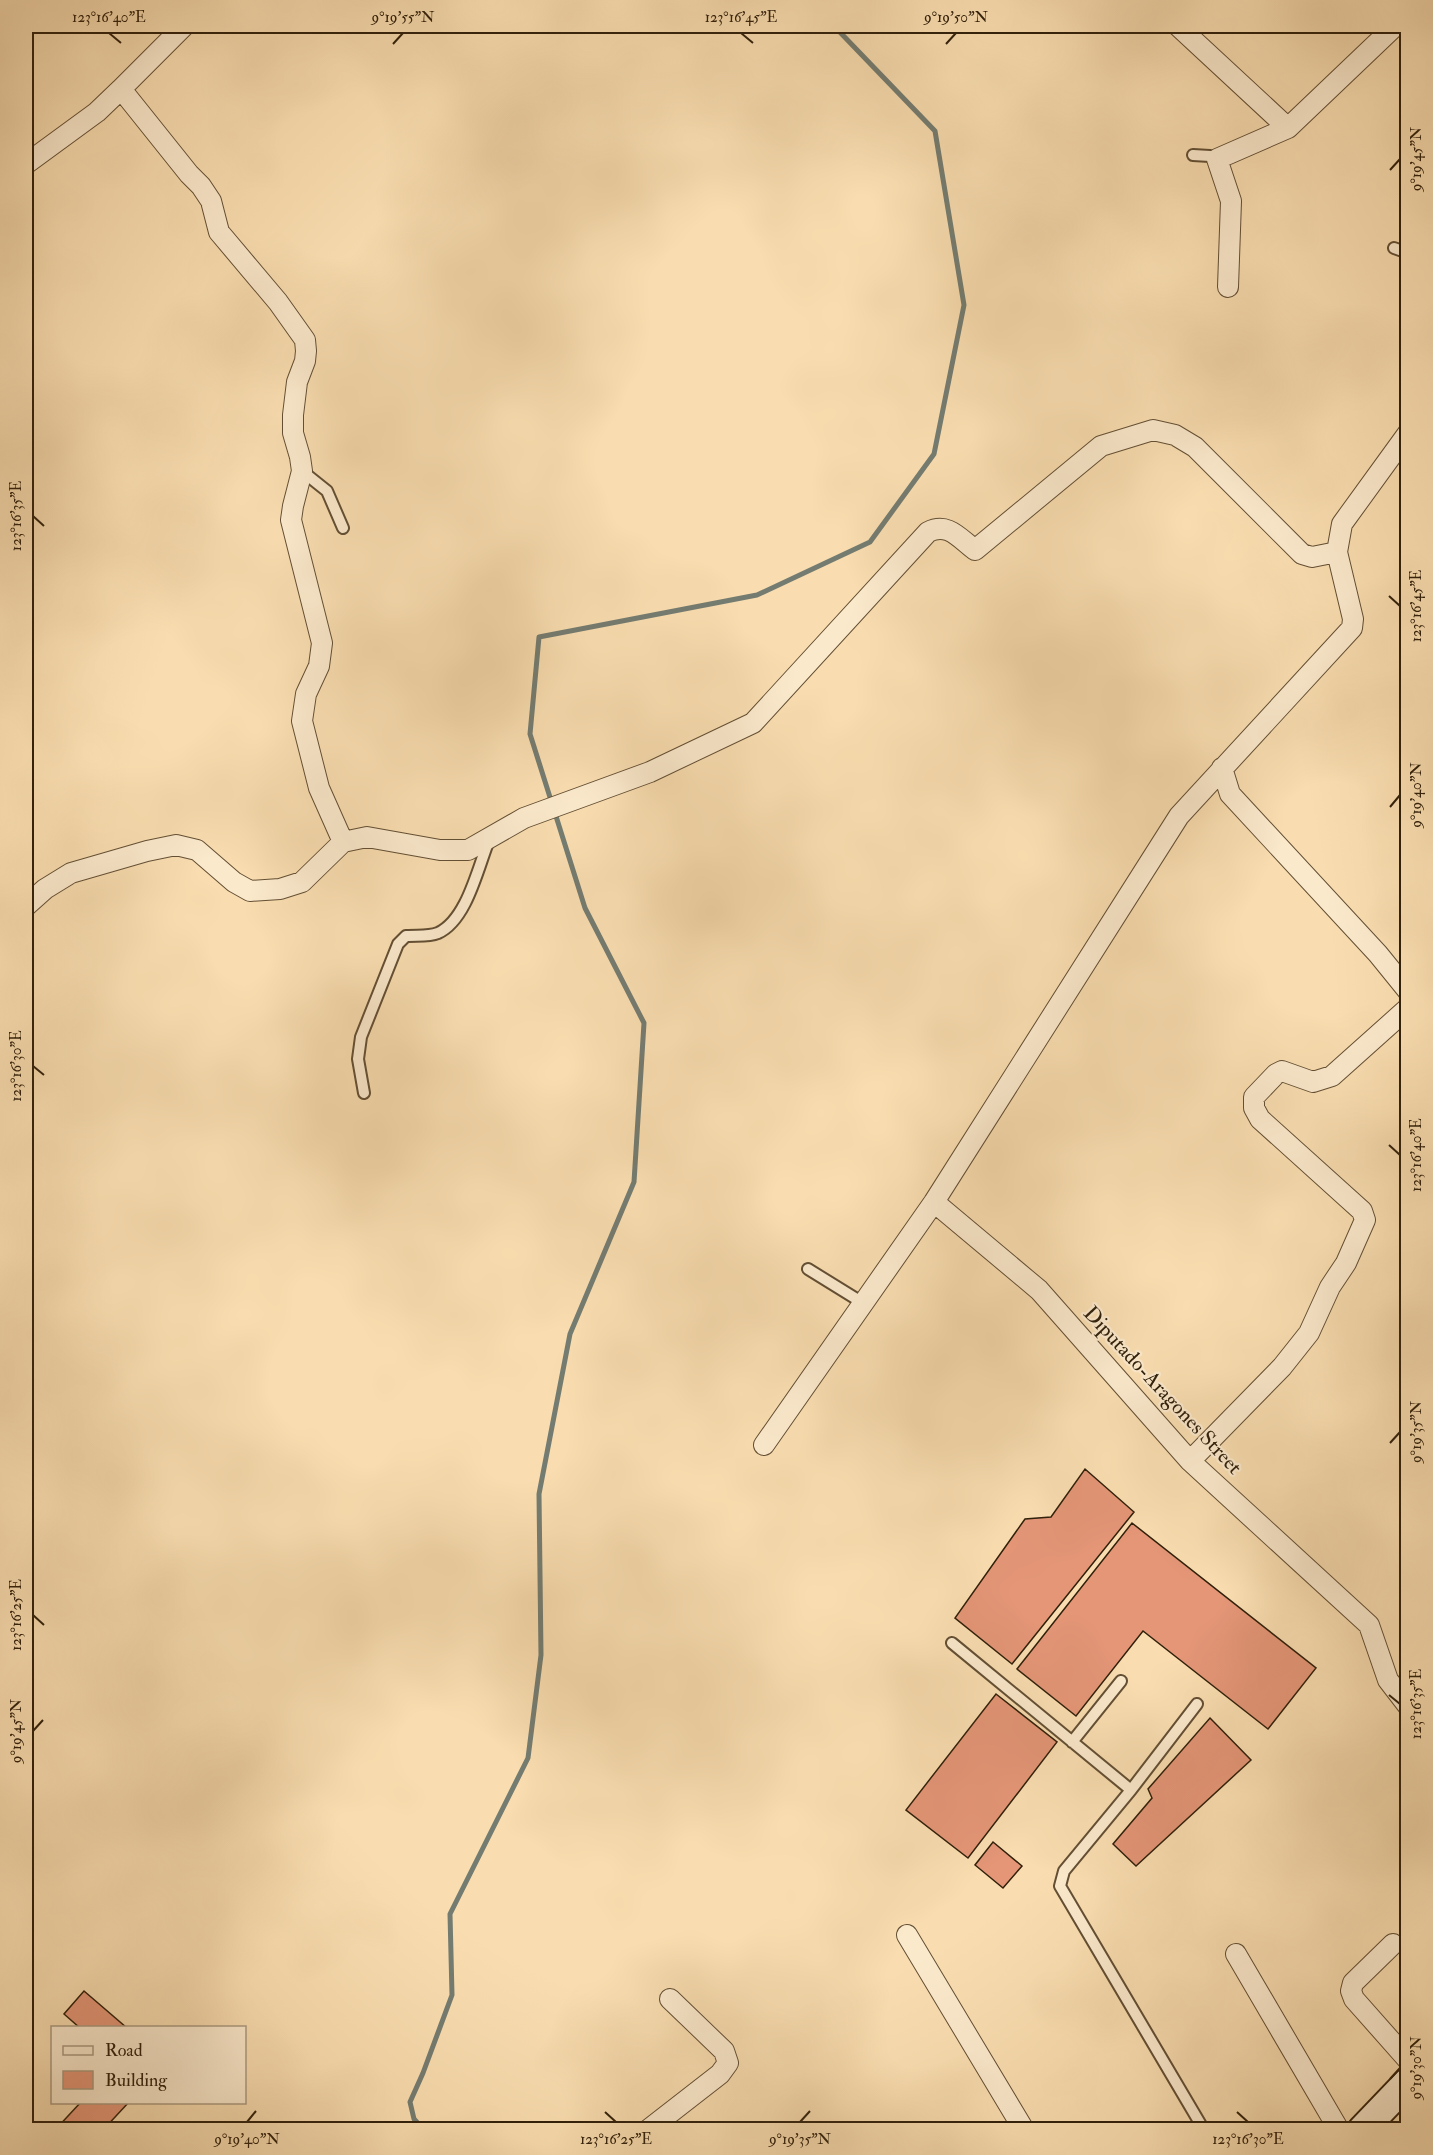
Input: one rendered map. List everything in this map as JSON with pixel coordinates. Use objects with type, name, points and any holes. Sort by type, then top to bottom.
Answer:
[{"type":"main road","points":[[1362,2130],[1407,2082]]},
{"type":"street","points":[[26,164],[98,112],[184,26]]},
{"type":"street","points":[[1178,26],[1288,128]]},
{"type":"street","points":[[1228,287],[1231,201],[1217,159],[1288,128],[1395,26]]},
{"type":"street","points":[[121,89],[201,186],[211,201],[219,232],[278,302],[304,340],[305,362],[297,382],[293,415],[293,433],[302,471],[291,520],[322,643],[319,666],[305,701],[302,721],[319,788],[344,842]]},
{"type":"street","points":[[26,906],[45,889],[71,873],[176,845],[197,850],[234,882],[250,891],[280,889],[302,882],[344,842],[367,837],[440,850],[468,850],[524,818],[650,772],[753,723],[928,531],[939,526],[946,528],[975,550],[1101,446],[1153,430],[1175,435],[1195,447],[1302,554],[1312,557],[1337,552]]},
{"type":"street","points":[[764,1444],[934,1202],[1179,816],[1352,628],[1353,618],[1337,552],[1342,524],[1407,432]]},
{"type":"street","points":[[1222,768],[1230,794],[1378,954],[1407,991]]},
{"type":"street","points":[[1190,1461],[1282,1367],[1309,1333],[1330,1287],[1347,1263],[1365,1220],[1362,1211],[1260,1119],[1254,1108],[1254,1097],[1276,1074],[1282,1071],[1313,1083],[1332,1076],[1407,1008]]},
{"type":"street","name":"Diputado-Aragones Street","points":[[934,1202],[1039,1290],[1190,1461],[1369,1625],[1388,1680],[1407,1707]]},
{"type":"street","points":[[907,1935],[1024,2130]]},
{"type":"street","points":[[1394,1944],[1353,1983],[1351,1991],[1354,1999],[1407,2060]]},
{"type":"street","points":[[1236,1954],[1340,2130]]},
{"type":"street","points":[[648,2130],[720,2073],[728,2063],[723,2051],[670,1999]]},
{"type":"lane","points":[[1193,155],[1210,156],[1217,159]]},
{"type":"lane","points":[[1394,248],[1407,253]]},
{"type":"lane","points":[[302,471],[327,490],[343,528]]},
{"type":"lane","points":[[364,1093],[358,1059],[360,1037],[398,944],[406,936],[425,936],[440,932],[450,923],[471,891],[491,836]]},
{"type":"lane","points":[[808,1269],[863,1303]]},
{"type":"lane","points":[[952,1643],[1131,1790]]},
{"type":"lane","points":[[1072,1742],[1121,1681]]},
{"type":"lane","points":[[1197,1704],[1131,1790],[1064,1871],[1060,1886],[1204,2130]]},
{"type":"building","points":[[1085,1469],[1134,1512],[1012,1664],[955,1618],[1025,1519],[1051,1517]]},
{"type":"building","points":[[1132,1523],[1316,1668],[1268,1729],[1143,1631],[1076,1716],[1017,1669]]},
{"type":"building","points":[[996,1694],[1057,1742],[968,1858],[906,1810]]},
{"type":"building","points":[[1210,1718],[1251,1760],[1136,1866],[1113,1844],[1152,1798],[1148,1789]]},
{"type":"building","points":[[993,1842],[1022,1866],[1003,1888],[975,1865]]},
{"type":"building","points":[[84,1991],[125,2026],[78,2026],[64,2014]]},
{"type":"building","points":[[79,2104],[127,2104],[103,2130],[55,2130]]},
{"type":"waterway","points":[[424,2130],[414,2119],[410,2102],[452,1995],[450,1914],[528,1758],[541,1655],[539,1494],[570,1334],[634,1182],[644,1023],[585,908],[530,734],[539,637],[757,595],[870,542],[934,454],[964,305],[935,131],[834,26]]}]
